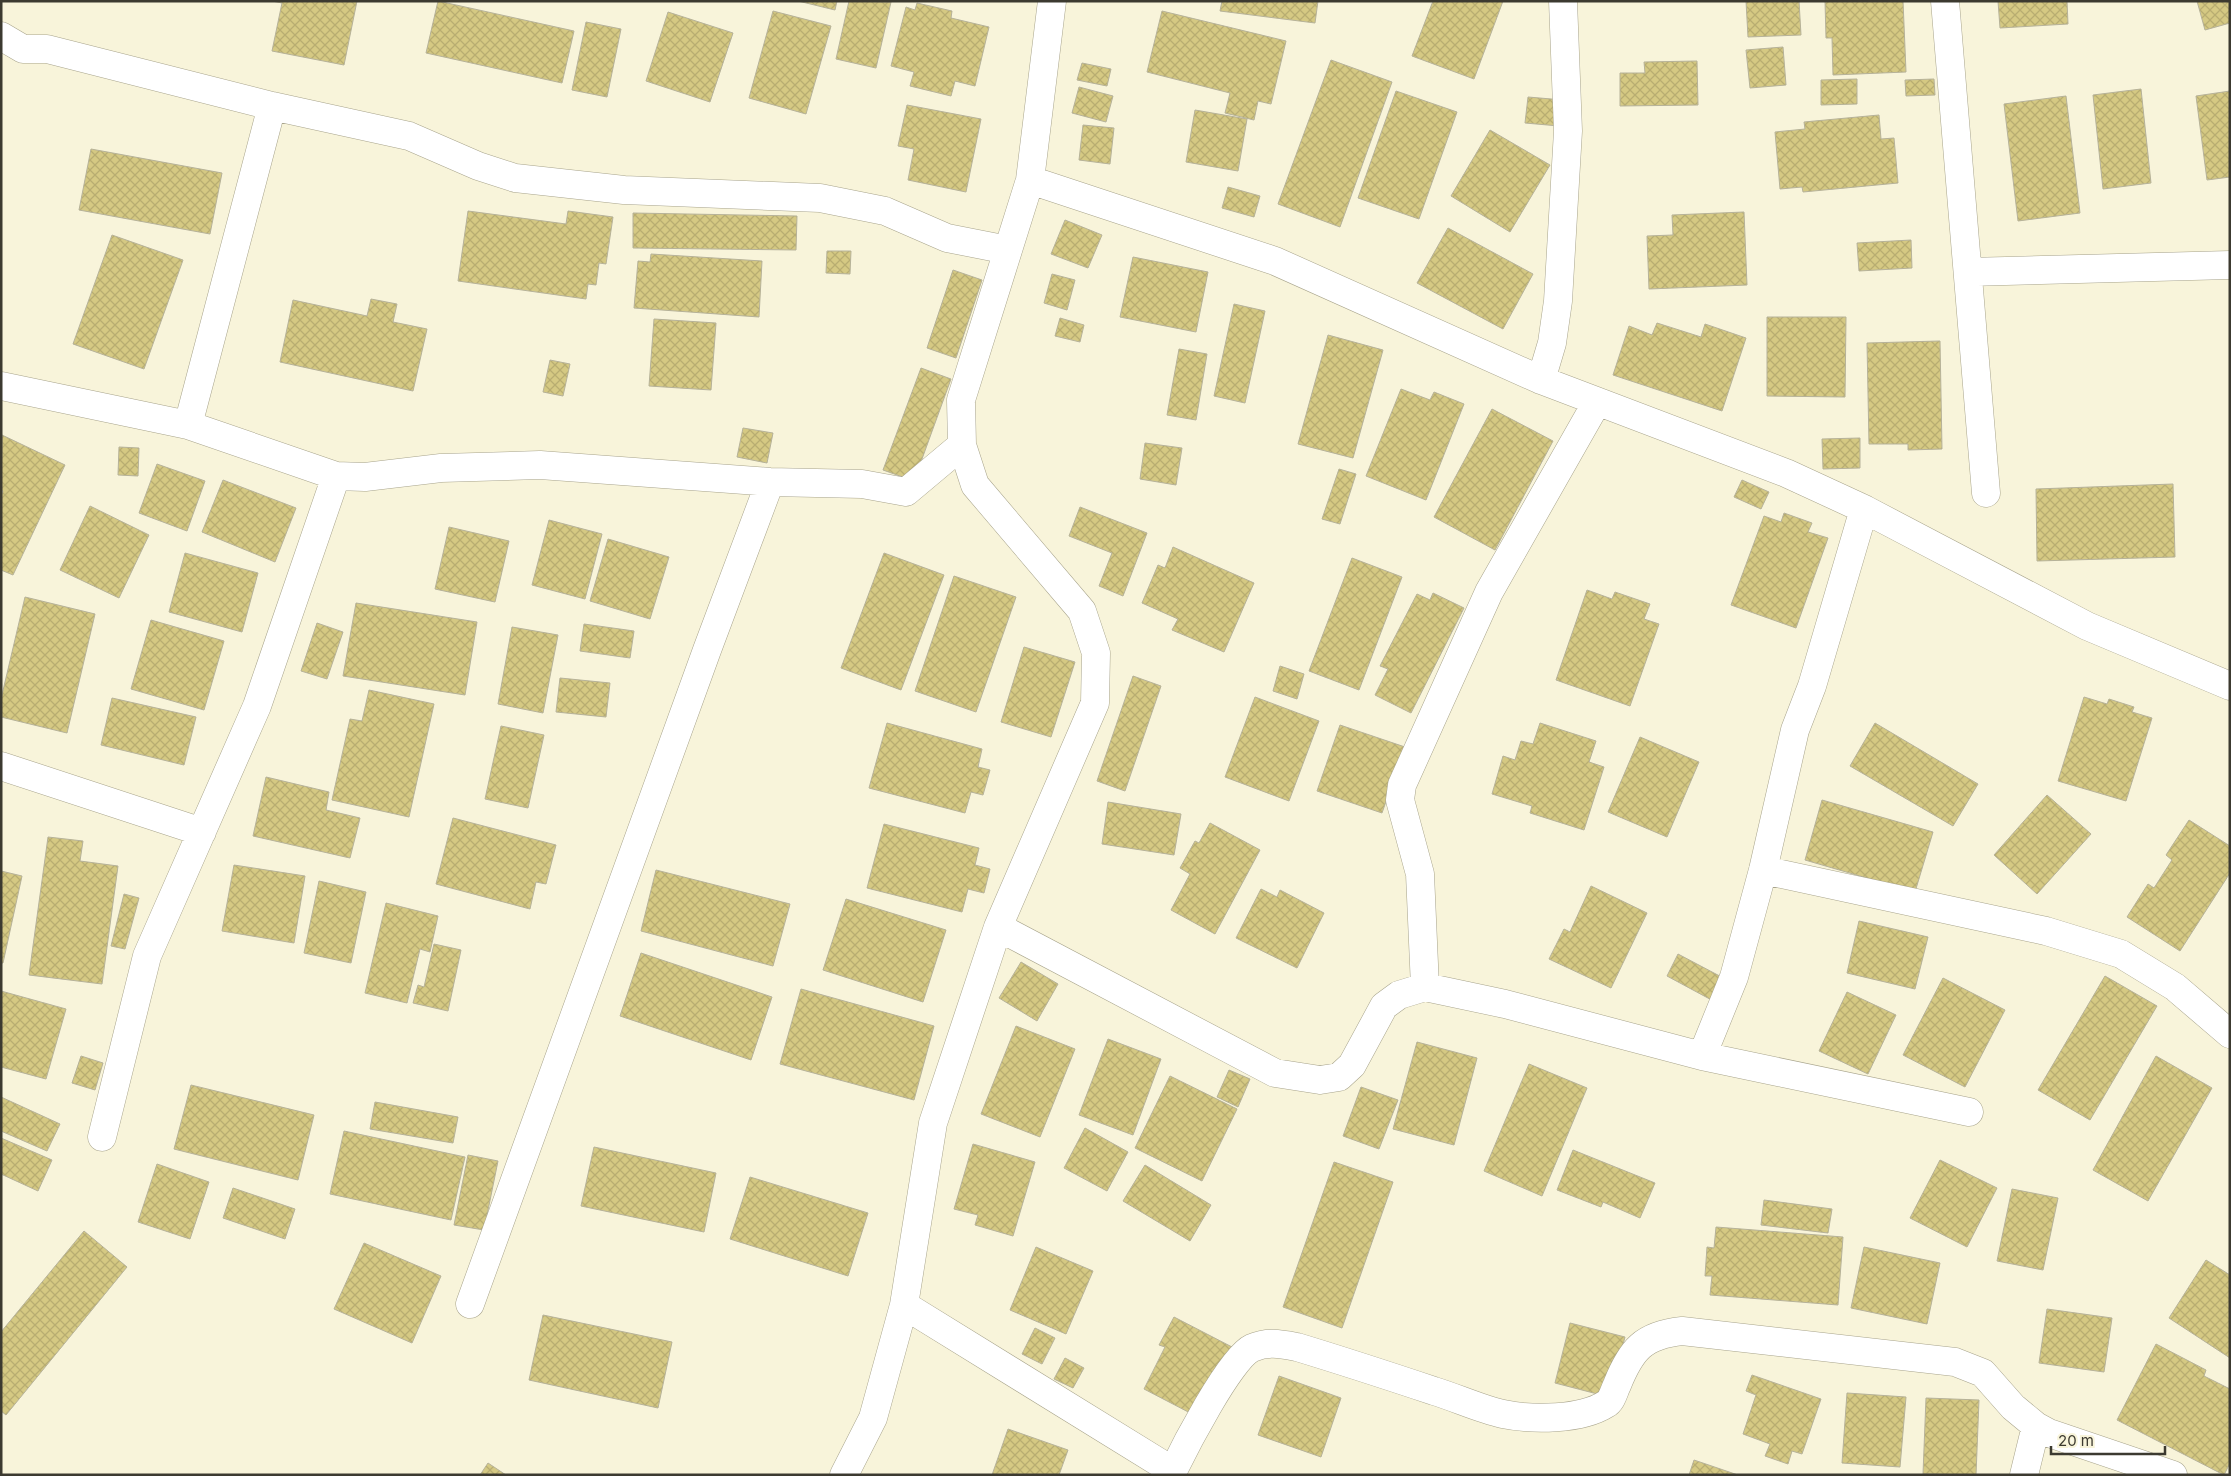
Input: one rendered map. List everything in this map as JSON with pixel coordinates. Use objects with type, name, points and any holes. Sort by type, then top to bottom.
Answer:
[{"type":"street","points":[[844,1475],[873,1418],[904,1305],[934,1122],[998,927],[1095,703],[1096,653],[1082,611],[975,485],[962,445],[961,400],[1030,180],[1052,1]]},
{"type":"street","points":[[1541,380],[1552,343],[1558,301],[1568,130],[1563,1]]},
{"type":"street","points":[[1945,1],[1986,493]]},
{"type":"street","points":[[1,36],[23,50],[47,48],[272,106],[409,136],[478,166],[515,178],[624,190],[820,198],[885,211],[947,238],[1008,250]]},
{"type":"street","points":[[188,425],[272,106]]},
{"type":"street","points":[[1030,180],[1275,261],[1541,380],[1786,473],[1864,509],[2087,626],[2230,686]]},
{"type":"street","points":[[1968,272],[2230,265]]},
{"type":"street","points":[[1,386],[188,425],[336,476],[365,476],[441,468],[540,465],[770,482],[862,484],[906,492],[962,445]]},
{"type":"street","points":[[1425,987],[1420,874],[1400,800],[1402,785],[1489,592],[1597,402]]},
{"type":"street","points":[[102,1136],[147,956],[257,706],[336,476]]},
{"type":"street","points":[[470,1304],[770,482]]},
{"type":"street","points":[[1702,1056],[1734,977],[1763,870],[1795,730],[1812,686],[1864,509]]},
{"type":"street","points":[[1,766],[202,832]]},
{"type":"street","points":[[1763,870],[2046,931],[2120,954],[2175,987],[2230,1034]]},
{"type":"street","points":[[998,927],[1275,1073],[1320,1080],[1339,1077],[1352,1065],[1384,1006],[1399,995],[1425,987],[1505,1004],[1702,1056],[1969,1112]]},
{"type":"street","points":[[904,1305],[1172,1473],[1227,1373],[1239,1358],[1250,1349],[1263,1344],[1278,1343],[1366,1369],[1503,1414],[1555,1419],[1577,1413],[1592,1413],[1609,1403],[1625,1365],[1636,1350],[1652,1338],[1663,1333],[1682,1332],[1955,1362],[1983,1373],[2013,1407],[2036,1426],[2068,1441],[2172,1475]]},
{"type":"street","points":[[2024,1475],[2036,1426]]},
{"type":"building","points":[[272,1],[357,1],[344,65],[272,51],[282,3]]},
{"type":"building","points":[[438,1],[574,31],[562,83],[426,53]]},
{"type":"building","points":[[798,1],[837,1],[835,10]]},
{"type":"building","points":[[849,1],[891,2],[876,68],[836,59]]},
{"type":"building","points":[[1222,1],[1318,1],[1315,23],[1220,11]]},
{"type":"building","points":[[1433,1],[1503,1],[1474,79],[1412,56]]},
{"type":"building","points":[[1746,1],[1799,1],[1801,35],[1748,37]]},
{"type":"building","points":[[1825,1],[1903,1],[1906,72],[1833,75],[1832,38],[1826,38]]},
{"type":"building","points":[[1998,1],[2067,1],[2068,24],[2000,28]]},
{"type":"building","points":[[2197,1],[2230,1],[2230,23],[2205,30]]},
{"type":"building","points":[[917,3],[952,11],[951,18],[989,27],[975,86],[955,81],[951,96],[910,86],[914,72],[891,66],[906,7],[915,10]]},
{"type":"building","points":[[773,11],[831,26],[806,114],[749,98]]},
{"type":"building","points":[[1162,11],[1286,41],[1271,104],[1258,101],[1254,120],[1225,113],[1230,93],[1147,72]]},
{"type":"building","points":[[668,12],[733,33],[710,102],[646,81]]},
{"type":"building","points":[[586,22],[621,29],[607,97],[572,90]]},
{"type":"building","points":[[1783,47],[1786,85],[1750,88],[1746,50]]},
{"type":"building","points":[[1331,60],[1392,82],[1340,227],[1278,204]]},
{"type":"building","points":[[1697,61],[1698,105],[1620,106],[1620,73],[1645,73],[1644,62]]},
{"type":"building","points":[[1082,63],[1111,69],[1107,86],[1077,80]]},
{"type":"building","points":[[1857,79],[1857,104],[1821,105],[1821,80]]},
{"type":"building","points":[[1934,79],[1935,95],[1906,96],[1905,80]]},
{"type":"building","points":[[1079,87],[1113,96],[1106,122],[1072,113]]},
{"type":"building","points":[[2141,89],[2151,183],[2103,189],[2093,95]]},
{"type":"building","points":[[1396,91],[1457,112],[1419,219],[1358,198]]},
{"type":"building","points":[[2230,91],[2230,177],[2207,180],[2196,96]]},
{"type":"building","points":[[2066,96],[2080,213],[2018,221],[2004,104]]},
{"type":"building","points":[[1528,97],[1563,100],[1559,126],[1525,123]]},
{"type":"building","points":[[907,105],[981,119],[966,192],[908,180],[914,149],[898,146]]},
{"type":"building","points":[[1195,110],[1247,119],[1238,171],[1186,162]]},
{"type":"building","points":[[1879,115],[1881,139],[1894,138],[1898,183],[1803,192],[1802,187],[1780,189],[1775,132],[1805,129],[1804,122]]},
{"type":"building","points":[[1083,125],[1114,128],[1110,164],[1079,160]]},
{"type":"building","points":[[1490,130],[1550,165],[1510,232],[1451,196]]},
{"type":"building","points":[[91,149],[222,173],[210,234],[79,210]]},
{"type":"building","points":[[1228,187],[1260,196],[1254,217],[1222,208]]},
{"type":"building","points":[[468,211],[566,224],[568,211],[613,217],[606,264],[599,263],[596,285],[588,284],[586,299],[458,281]]},
{"type":"building","points":[[1744,212],[1747,285],[1649,289],[1647,236],[1673,235],[1672,215]]},
{"type":"building","points":[[633,213],[797,216],[796,250],[633,248]]},
{"type":"building","points":[[1065,220],[1102,235],[1088,268],[1051,254]]},
{"type":"building","points":[[1448,228],[1533,274],[1503,329],[1417,283]]},
{"type":"building","points":[[112,235],[183,260],[144,369],[73,344]]},
{"type":"building","points":[[1911,240],[1912,268],[1859,271],[1857,243]]},
{"type":"building","points":[[827,251],[851,251],[850,274],[826,273]]},
{"type":"building","points":[[651,254],[762,261],[759,317],[634,308],[638,261],[650,262]]},
{"type":"building","points":[[1133,257],[1208,272],[1196,332],[1120,317]]},
{"type":"building","points":[[953,270],[982,280],[956,358],[927,348]]},
{"type":"building","points":[[1052,274],[1075,280],[1067,310],[1044,303]]},
{"type":"building","points":[[371,299],[397,304],[393,322],[427,329],[413,391],[280,362],[293,300],[367,316]]},
{"type":"building","points":[[1234,304],[1265,311],[1245,403],[1214,396]]},
{"type":"building","points":[[1767,317],[1846,317],[1845,397],[1767,396]]},
{"type":"building","points":[[1060,318],[1084,325],[1080,342],[1055,336]]},
{"type":"building","points":[[654,319],[716,323],[711,390],[649,386]]},
{"type":"building","points":[[1657,323],[1701,337],[1705,324],[1746,338],[1722,411],[1613,375],[1629,326],[1652,335]]},
{"type":"building","points":[[1328,335],[1383,350],[1353,458],[1298,444]]},
{"type":"building","points":[[1940,341],[1942,449],[1908,450],[1908,444],[1869,444],[1867,343]]},
{"type":"building","points":[[1179,349],[1207,354],[1196,420],[1167,415]]},
{"type":"building","points":[[550,360],[570,364],[563,396],[543,392]]},
{"type":"building","points":[[921,368],[951,379],[914,481],[883,470]]},
{"type":"building","points":[[1401,389],[1430,400],[1434,392],[1464,404],[1426,500],[1366,476]]},
{"type":"building","points":[[1492,409],[1553,441],[1495,550],[1434,517]]},
{"type":"building","points":[[743,428],[773,433],[767,463],[737,457]]},
{"type":"building","points":[[2,435],[65,465],[13,575],[1,570]]},
{"type":"building","points":[[1860,438],[1860,468],[1823,469],[1822,439]]},
{"type":"building","points":[[1145,443],[1182,448],[1176,485],[1140,479]]},
{"type":"building","points":[[119,447],[139,448],[138,476],[118,475]]},
{"type":"building","points":[[157,464],[205,481],[187,531],[139,513]]},
{"type":"building","points":[[1339,469],[1356,474],[1340,524],[1322,519]]},
{"type":"building","points":[[223,480],[296,508],[275,562],[202,532]]},
{"type":"building","points":[[1742,480],[1769,492],[1761,509],[1734,497]]},
{"type":"building","points":[[2173,484],[2175,557],[2037,561],[2036,489]]},
{"type":"building","points":[[90,506],[149,535],[119,598],[60,570]]},
{"type":"building","points":[[1080,507],[1147,533],[1123,596],[1099,586],[1112,553],[1069,536]]},
{"type":"building","points":[[1784,513],[1812,523],[1808,532],[1828,538],[1796,628],[1731,605],[1764,516],[1781,522]]},
{"type":"building","points":[[549,520],[602,534],[585,599],[532,585]]},
{"type":"building","points":[[449,527],[509,541],[495,602],[435,589]]},
{"type":"building","points":[[608,539],[669,557],[650,619],[590,601]]},
{"type":"building","points":[[1173,547],[1254,583],[1224,652],[1172,630],[1178,619],[1142,603],[1158,565],[1165,568]]},
{"type":"building","points":[[185,553],[258,573],[242,632],[169,612]]},
{"type":"building","points":[[884,553],[944,575],[901,690],[841,668]]},
{"type":"building","points":[[1352,558],[1402,577],[1359,690],[1309,671]]},
{"type":"building","points":[[954,576],[1016,597],[976,712],[915,691]]},
{"type":"building","points":[[1587,590],[1612,599],[1615,592],[1650,604],[1644,619],[1659,624],[1630,706],[1556,680]]},
{"type":"building","points":[[1433,593],[1464,608],[1411,713],[1375,695],[1388,669],[1380,666],[1417,594],[1430,600]]},
{"type":"building","points":[[25,597],[95,614],[67,733],[1,717],[1,699]]},
{"type":"building","points":[[356,603],[477,622],[465,695],[343,676]]},
{"type":"building","points":[[151,620],[224,641],[204,710],[131,689]]},
{"type":"building","points":[[317,623],[343,632],[327,679],[301,671]]},
{"type":"building","points":[[584,624],[634,631],[630,658],[580,651]]},
{"type":"building","points":[[512,627],[558,635],[543,713],[498,704]]},
{"type":"building","points":[[1024,647],[1075,662],[1051,737],[1001,722]]},
{"type":"building","points":[[1280,666],[1304,674],[1297,699],[1273,691]]},
{"type":"building","points":[[1133,676],[1161,686],[1125,791],[1097,781]]},
{"type":"building","points":[[560,678],[610,683],[606,717],[556,712]]},
{"type":"building","points":[[369,690],[434,704],[409,817],[332,800],[350,719],[362,721]]},
{"type":"building","points":[[1255,697],[1319,721],[1289,801],[1225,777]]},
{"type":"building","points":[[2084,697],[2107,704],[2109,699],[2134,707],[2132,712],[2152,718],[2126,801],[2058,781]]},
{"type":"building","points":[[112,698],[196,717],[184,765],[101,745]]},
{"type":"building","points":[[887,723],[982,749],[978,767],[990,770],[983,795],[971,792],[965,813],[869,788]]},
{"type":"building","points":[[1540,723],[1596,741],[1589,762],[1604,767],[1584,830],[1530,813],[1532,806],[1492,794],[1503,756],[1515,760],[1521,741],[1533,744]]},
{"type":"building","points":[[1875,723],[1978,784],[1953,826],[1850,766]]},
{"type":"building","points":[[1340,725],[1405,747],[1382,813],[1317,791]]},
{"type":"building","points":[[501,726],[544,735],[528,808],[485,799]]},
{"type":"building","points":[[1640,737],[1699,762],[1667,837],[1608,812]]},
{"type":"building","points":[[266,777],[329,792],[326,810],[360,818],[350,858],[253,836]]},
{"type":"building","points":[[2047,795],[2091,834],[2037,894],[1994,855]]},
{"type":"building","points":[[1822,800],[1933,832],[1915,892],[1805,860]]},
{"type":"building","points":[[1108,802],[1181,814],[1174,855],[1102,844]]},
{"type":"building","points":[[453,818],[556,845],[546,884],[536,882],[530,909],[436,884]]},
{"type":"building","points":[[2189,820],[2230,846],[2230,873],[2180,951],[2127,917],[2148,884],[2154,888],[2172,860],[2166,855]]},
{"type":"building","points":[[1210,823],[1260,850],[1215,934],[1171,910],[1190,874],[1180,868],[1195,841],[1199,843]]},
{"type":"building","points":[[884,824],[979,848],[975,865],[990,869],[984,893],[968,889],[962,912],[867,888]]},
{"type":"building","points":[[48,837],[83,841],[80,861],[118,866],[102,984],[29,975]]},
{"type":"building","points":[[234,865],[305,876],[294,943],[222,931]]},
{"type":"building","points":[[656,870],[790,904],[773,966],[641,931]]},
{"type":"building","points":[[1,871],[22,876],[3,963],[1,963]]},
{"type":"building","points":[[319,881],[366,892],[351,963],[304,953]]},
{"type":"building","points":[[1591,886],[1647,913],[1611,988],[1549,959],[1564,929],[1570,932]]},
{"type":"building","points":[[1261,889],[1277,897],[1280,890],[1324,913],[1297,968],[1236,938]]},
{"type":"building","points":[[124,894],[139,898],[125,949],[111,946]]},
{"type":"building","points":[[846,899],[946,930],[923,1002],[823,970]]},
{"type":"building","points":[[386,903],[438,916],[430,952],[420,949],[407,1003],[365,993]]},
{"type":"building","points":[[1859,921],[1928,937],[1915,989],[1847,973]]},
{"type":"building","points":[[434,944],[461,950],[448,1011],[413,1003],[418,985],[424,987]]},
{"type":"building","points":[[641,953],[772,997],[751,1060],[620,1016]]},
{"type":"building","points":[[1678,954],[1731,982],[1719,1004],[1667,976]]},
{"type":"building","points":[[1021,962],[1058,984],[1037,1021],[999,998]]},
{"type":"building","points":[[2105,976],[2157,1006],[2090,1120],[2038,1090]]},
{"type":"building","points":[[1943,978],[2005,1010],[1965,1087],[1903,1055]]},
{"type":"building","points":[[801,989],[934,1026],[914,1100],[780,1064]]},
{"type":"building","points":[[1,991],[66,1009],[46,1079],[1,1067]]},
{"type":"building","points":[[1847,992],[1896,1015],[1868,1074],[1819,1051]]},
{"type":"building","points":[[1016,1026],[1075,1049],[1040,1137],[981,1114]]},
{"type":"building","points":[[1108,1039],[1161,1059],[1133,1135],[1079,1115]]},
{"type":"building","points":[[1417,1042],[1477,1058],[1454,1145],[1393,1129]]},
{"type":"building","points":[[81,1056],[103,1063],[95,1090],[72,1083]]},
{"type":"building","points":[[2156,1056],[2212,1088],[2148,1201],[2093,1170]]},
{"type":"building","points":[[1529,1064],[1587,1088],[1542,1196],[1484,1171]]},
{"type":"building","points":[[1229,1070],[1250,1079],[1238,1107],[1217,1097]]},
{"type":"building","points":[[1170,1076],[1237,1109],[1202,1181],[1135,1148]]},
{"type":"building","points":[[191,1085],[314,1115],[298,1180],[174,1149]]},
{"type":"building","points":[[1361,1087],[1398,1100],[1379,1149],[1343,1136]]},
{"type":"building","points":[[1,1097],[60,1124],[47,1151],[1,1131]]},
{"type":"building","points":[[375,1102],[458,1117],[453,1143],[370,1129]]},
{"type":"building","points":[[1085,1128],[1128,1152],[1107,1191],[1064,1168]]},
{"type":"building","points":[[344,1131],[465,1157],[451,1220],[330,1194]]},
{"type":"building","points":[[1,1138],[52,1160],[38,1191],[1,1174]]},
{"type":"building","points":[[973,1144],[1035,1162],[1013,1236],[975,1225],[978,1215],[954,1209]]},
{"type":"building","points":[[594,1147],[716,1173],[704,1232],[581,1206]]},
{"type":"building","points":[[1573,1150],[1655,1183],[1640,1218],[1603,1202],[1601,1207],[1557,1190]]},
{"type":"building","points":[[468,1155],[498,1161],[484,1230],[454,1225]]},
{"type":"building","points":[[1940,1160],[1997,1188],[1967,1247],[1910,1218]]},
{"type":"building","points":[[1334,1162],[1393,1182],[1342,1328],[1283,1307]]},
{"type":"building","points":[[157,1164],[209,1182],[190,1239],[138,1222]]},
{"type":"building","points":[[1145,1165],[1211,1205],[1190,1241],[1123,1201]]},
{"type":"building","points":[[750,1177],[868,1213],[848,1276],[730,1239]]},
{"type":"building","points":[[233,1188],[295,1209],[285,1239],[223,1218]]},
{"type":"building","points":[[2012,1189],[2058,1198],[2043,1270],[1997,1261]]},
{"type":"building","points":[[1764,1200],[1832,1209],[1828,1233],[1761,1225]]},
{"type":"building","points":[[1716,1227],[1843,1237],[1838,1305],[1710,1295],[1712,1276],[1705,1276],[1707,1247],[1714,1248]]},
{"type":"building","points":[[84,1231],[127,1267],[6,1415],[1,1411],[1,1332]]},
{"type":"building","points":[[364,1243],[441,1276],[412,1343],[334,1309]]},
{"type":"building","points":[[1036,1247],[1093,1271],[1066,1334],[1010,1310]]},
{"type":"building","points":[[1864,1247],[1940,1263],[1927,1324],[1851,1308]]},
{"type":"building","points":[[2206,1260],[2230,1275],[2230,1358],[2169,1318]]},
{"type":"building","points":[[2047,1309],[2112,1318],[2104,1372],[2039,1363]]},
{"type":"building","points":[[543,1315],[672,1342],[658,1408],[529,1380]]},
{"type":"building","points":[[1174,1317],[1232,1347],[1196,1416],[1144,1389],[1165,1347],[1159,1345]]},
{"type":"building","points":[[1570,1323],[1625,1337],[1609,1397],[1555,1383]]},
{"type":"building","points":[[1035,1328],[1055,1338],[1042,1364],[1022,1354]]},
{"type":"building","points":[[2156,1344],[2206,1370],[2204,1376],[2230,1389],[2230,1463],[2224,1475],[2117,1420]]},
{"type":"building","points":[[1065,1358],[1084,1368],[1073,1388],[1054,1379]]},
{"type":"building","points":[[1752,1375],[1821,1399],[1802,1454],[1792,1451],[1788,1464],[1765,1456],[1770,1444],[1743,1434],[1756,1395],[1746,1391]]},
{"type":"building","points":[[1279,1376],[1341,1398],[1321,1457],[1258,1435]]},
{"type":"building","points":[[1847,1393],[1906,1397],[1900,1467],[1842,1463]]},
{"type":"building","points":[[1926,1398],[1979,1400],[1976,1475],[1923,1474]]},
{"type":"building","points":[[1008,1429],[1068,1450],[1059,1475],[992,1475]]},
{"type":"building","points":[[1694,1460],[1738,1475],[1689,1475]]},
{"type":"building","points":[[488,1463],[506,1475],[480,1475]]}]
